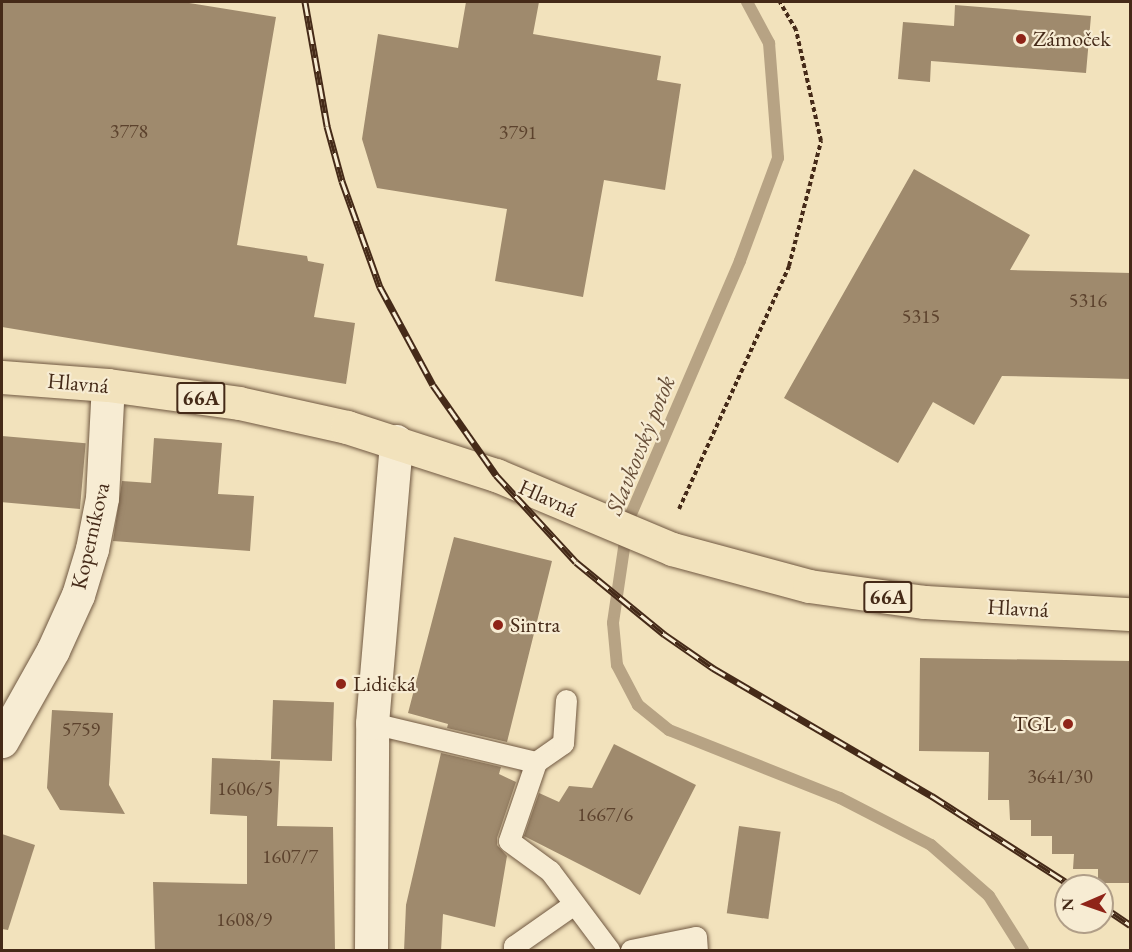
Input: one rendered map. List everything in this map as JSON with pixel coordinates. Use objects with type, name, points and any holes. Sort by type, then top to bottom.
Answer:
[{"type":"main road","name":"Hlavná","points":[[2,377],[108,385],[239,403],[396,441],[496,475],[651,542],[809,586],[925,602],[1131,614]]},
{"type":"street","name":"Koperníkova","points":[[2,741],[53,650],[78,595],[92,549],[102,498],[108,385]]},
{"type":"street","points":[[371,951],[372,723],[396,441]]},
{"type":"lane","points":[[566,700],[563,743],[536,762],[509,841],[550,871],[609,951]]},
{"type":"lane","points":[[372,723],[536,762]]},
{"type":"lane","points":[[514,951],[514,946],[574,904]]},
{"type":"lane","points":[[632,951],[696,937],[698,951]]},
{"type":"path","points":[[679,509],[789,266],[822,141],[796,30],[780,2]]},
{"type":"building","points":[[2,2],[183,2],[276,17],[237,245],[307,256],[308,261],[324,264],[314,317],[355,323],[346,384],[2,327]]},
{"type":"building","points":[[466,2],[539,2],[533,34],[661,56],[657,80],[681,84],[665,190],[604,180],[583,297],[495,281],[507,209],[377,188],[362,139],[378,34],[458,48]]},
{"type":"building","points":[[955,5],[1091,16],[1086,73],[931,61],[930,82],[898,79],[903,22],[954,26]]},
{"type":"building","points":[[914,169],[1030,235],[1010,270],[1131,273],[1131,379],[1002,376],[974,425],[933,402],[898,463],[784,398]]},
{"type":"building","points":[[2,436],[86,443],[80,509],[2,502]]},
{"type":"building","points":[[154,438],[222,443],[218,494],[254,496],[250,551],[113,541],[122,481],[151,483]]},
{"type":"building","points":[[454,537],[552,561],[507,742],[447,728],[448,724],[408,713]]},
{"type":"building","points":[[920,658],[1131,661],[1131,883],[1114,883],[1114,874],[1098,874],[1098,869],[1073,869],[1074,854],[1052,854],[1052,836],[1031,836],[1031,820],[1010,820],[1009,800],[988,800],[989,752],[919,751]]},
{"type":"building","points":[[273,700],[334,702],[332,761],[271,759]]},
{"type":"building","points":[[52,710],[113,713],[109,785],[125,814],[60,810],[47,788]]},
{"type":"building","points":[[614,744],[696,785],[640,895],[524,836],[539,793],[559,802],[569,786],[592,788]]},
{"type":"building","points":[[441,753],[501,767],[499,774],[516,782],[497,838],[497,845],[507,856],[495,927],[443,914],[441,951],[404,951],[406,905]]},
{"type":"building","points":[[212,758],[280,761],[277,826],[333,827],[335,950],[155,951],[153,882],[247,884],[247,816],[210,814]]},
{"type":"building","points":[[739,826],[781,832],[768,919],[727,913]]},
{"type":"building","points":[[2,834],[35,845],[8,930],[2,929]]},
{"type":"waterway","name":"Slavkovský potok","points":[[747,2],[769,43],[778,158],[740,261],[628,521],[613,623],[617,665],[638,705],[669,730],[840,798],[931,845],[989,896],[1023,950]]},
{"type":"railway","points":[[305,2],[327,126],[342,181],[380,287],[433,385],[496,475],[576,562],[664,634],[713,668],[932,796],[1054,874]]},
{"type":"railway","points":[[1114,914],[1130,925]]},
{"type":"place","name":"Zámoček","points":[[1021,39]]},
{"type":"place","name":"Sintra","points":[[498,625]]},
{"type":"place","name":"Lidická","points":[[341,684]]},
{"type":"place","name":"TGL","points":[[1068,724]]}]
